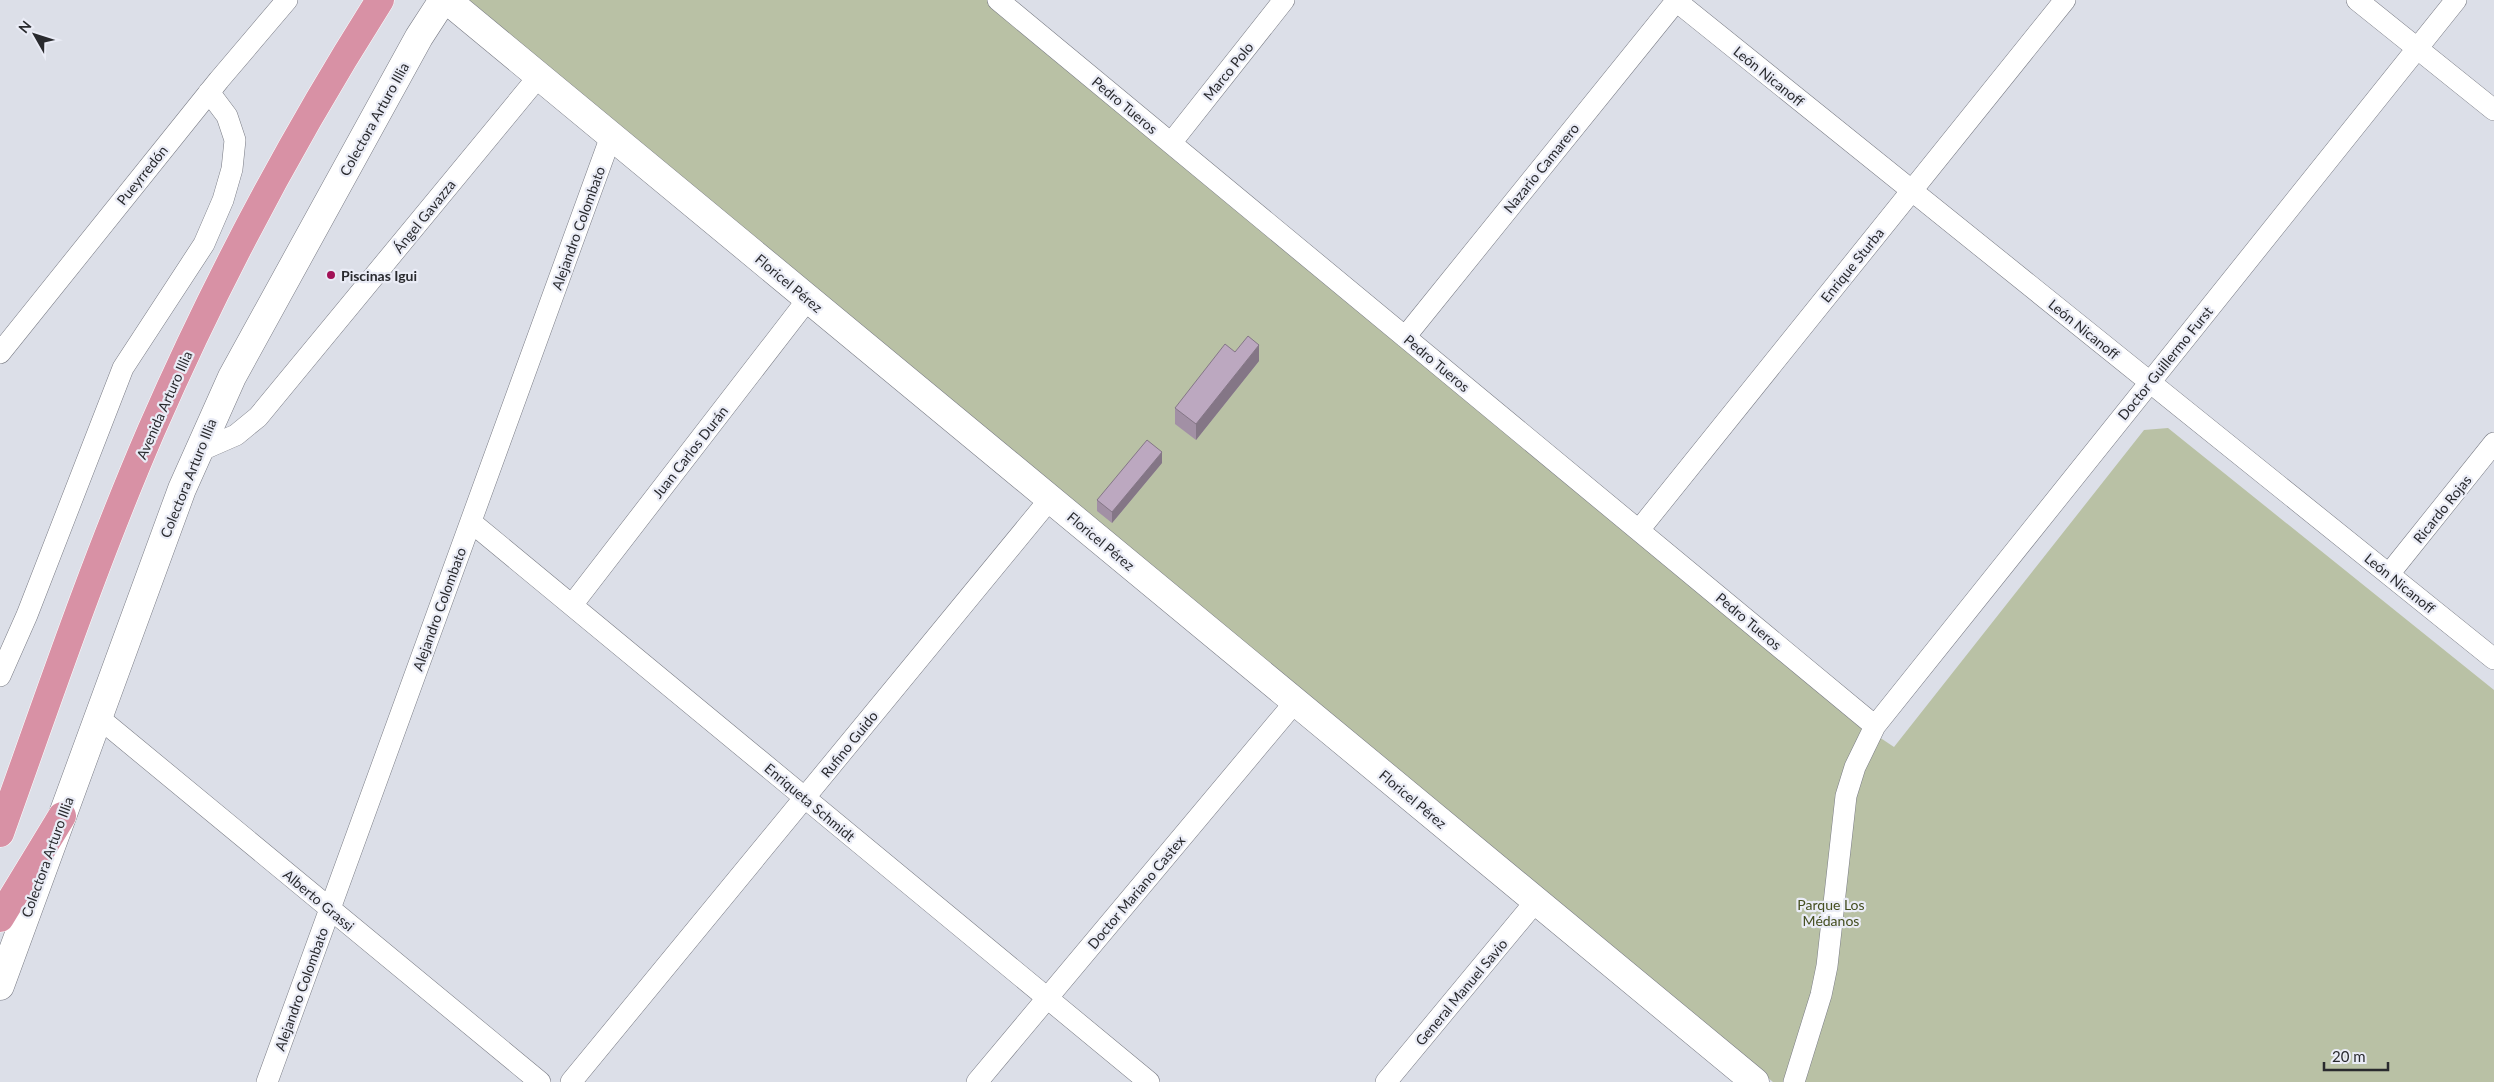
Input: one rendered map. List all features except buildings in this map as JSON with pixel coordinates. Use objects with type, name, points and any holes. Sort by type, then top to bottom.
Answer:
[{"type":"highway","name":"Avenida Arturo Illia","points":[[0,833],[94,574],[167,397],[269,190],[312,113],[380,0]]},
{"type":"highway","points":[[0,918],[62,816]]},
{"type":"street","name":"Pueyrredón","points":[[0,353],[209,92],[287,0]]},
{"type":"street","name":"Colectora Arturo Illia","points":[[0,986],[197,452],[232,377],[419,37],[443,0]]},
{"type":"street","name":"Floricel Pérez","points":[[447,0],[1755,1082]]},
{"type":"street","name":"Pedro Tueros","points":[[998,0],[1875,726]]},
{"type":"street","name":"Marco Polo","points":[[1171,143],[1284,0]]},
{"type":"street","name":"León Nicanoff","points":[[1676,0],[2494,659]]},
{"type":"street","name":"Nazario Camarero","points":[[1405,337],[1676,0]]},
{"type":"street","name":"Enrique Sturba","points":[[1639,530],[2065,0]]},
{"type":"street","points":[[2357,0],[2494,110]]},
{"type":"street","name":"Doctor Guillermo Furst","points":[[1794,1082],[1816,1012],[1827,966],[1846,796],[1855,767],[1875,726],[2456,0]]},
{"type":"street","name":"Ángel Gavazza","points":[[197,452],[236,435],[258,417],[539,76]]},
{"type":"street","points":[[0,676],[6,642],[123,368],[204,244],[223,200],[232,169],[235,140],[227,116],[209,92]]},
{"type":"street","name":"Alejandro Colombato","points":[[267,1082],[611,136]]},
{"type":"street","name":"Juan Carlos Durán","points":[[572,605],[808,299]]},
{"type":"street","name":"Ricardo Rojas","points":[[2389,574],[2494,443]]},
{"type":"street","name":"Rufino Guido","points":[[572,1082],[1050,499]]},
{"type":"street","name":"Enriqueta Schmidt","points":[[471,522],[1149,1082]]},
{"type":"street","name":"Doctor Mariano Castex","points":[[978,1082],[1295,702]]},
{"type":"street","name":"Alberto Grassi","points":[[98,717],[540,1082]]},
{"type":"street","name":"General Manuel Savio","points":[[1386,1082],[1536,901]]},
{"type":"green space","name":"Parque Los Médanos","points":[[468,0],[987,0],[1852,719],[1894,747],[2144,430],[2168,428],[2494,690],[2494,1082],[1773,1082]]},
{"type":"place","name":"Piscinas Igui","points":[[331,275]]}]
